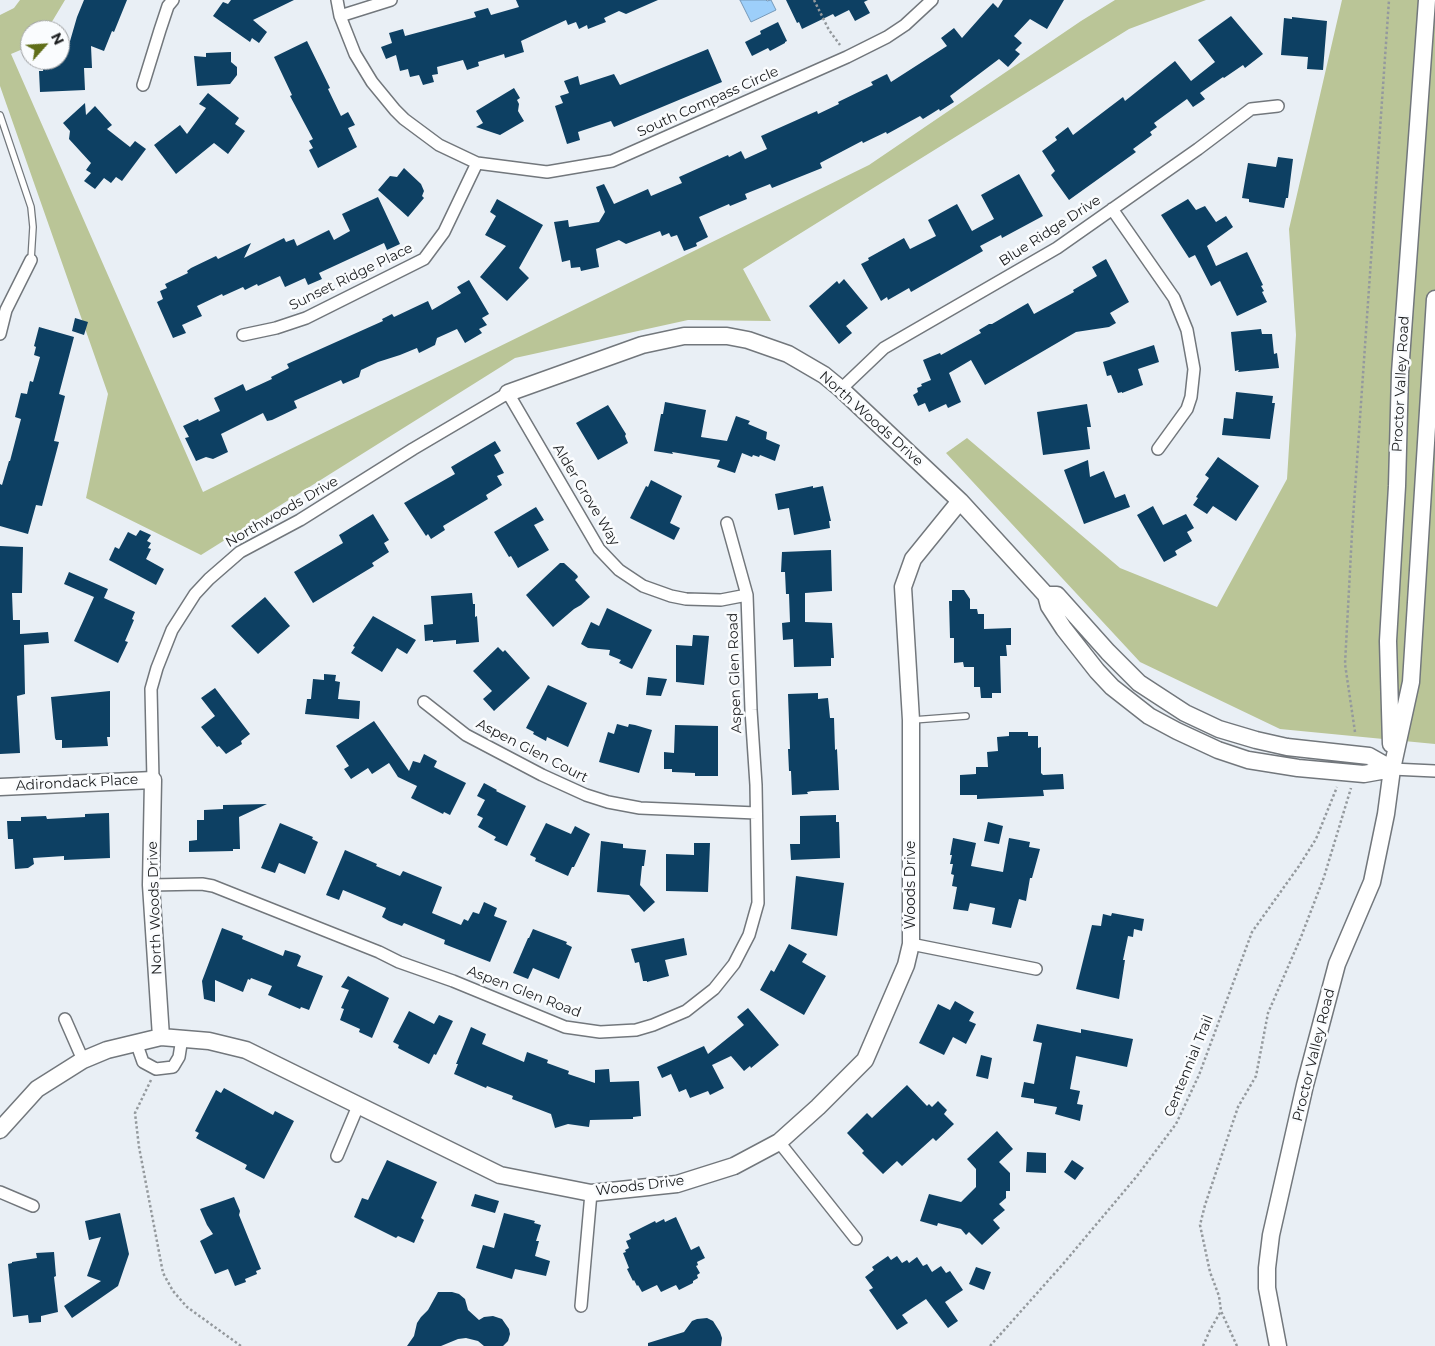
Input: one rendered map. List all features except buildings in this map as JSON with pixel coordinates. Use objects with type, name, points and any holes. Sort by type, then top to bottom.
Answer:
[{"type":"street","points":[[143,86],[162,22],[168,6],[173,0]]},
{"type":"street","name":"South Compass Circle","points":[[337,0],[340,16],[350,43],[365,71],[395,110],[421,133],[439,145],[477,163],[547,172],[612,161],[847,57],[887,37],[905,25],[932,0]]},
{"type":"street","points":[[340,16],[391,0]]},
{"type":"street","name":"Proctor Valley Road","points":[[1392,769],[1388,642],[1397,486],[1400,373],[1427,0]]},
{"type":"street","name":"Blue Ridge Drive","points":[[841,389],[884,348],[1057,248],[1198,149],[1251,109],[1278,106]]},
{"type":"street","name":"Sunset Ridge Place","points":[[243,335],[276,328],[306,318],[424,259],[444,232],[477,163]]},
{"type":"street","points":[[1112,209],[1174,298],[1187,330],[1194,368],[1191,397],[1187,409],[1158,449]]},
{"type":"street","points":[[0,334],[6,310],[31,260]]},
{"type":"street","name":"Proctor Valley Road","points":[[1278,1346],[1267,1288],[1270,1235],[1305,1085],[1337,964],[1372,882],[1386,814],[1392,769],[1412,682],[1435,299]]},
{"type":"street","name":"North Woods Drive","points":[[508,393],[642,344],[670,338],[705,335],[727,336],[748,340],[788,354],[824,375],[841,389],[960,501],[1046,594],[1057,595],[1108,652],[1139,683],[1184,713],[1219,729],[1256,740],[1287,747],[1369,756],[1392,769],[1435,771]]},
{"type":"street","name":"Alder Grove Way","points":[[508,393],[599,549],[619,570],[643,586],[686,599],[721,600],[748,595]]},
{"type":"street","name":"Northwoods Drive","points":[[153,780],[151,689],[172,630],[195,594],[208,579],[240,552],[307,515],[508,393]]},
{"type":"street","name":"Woods Drive","points":[[0,1130],[38,1089],[83,1060],[107,1050],[161,1037],[210,1042],[246,1050],[500,1175],[591,1193],[677,1184],[734,1166],[779,1142],[818,1108],[865,1060],[906,965],[910,944],[911,720],[903,587],[913,559],[960,501]]},
{"type":"street","name":"Aspen Glen Road","points":[[151,885],[202,884],[213,886],[565,1027],[600,1032],[618,1032],[653,1025],[686,1011],[714,989],[734,964],[749,935],[758,903],[756,785],[751,710],[748,595],[727,523]]},
{"type":"street","name":"Aspen Glen Court","points":[[424,702],[466,735],[549,779],[586,795],[608,802],[640,808],[756,813]]},
{"type":"street","name":"North Woods Drive","points":[[153,780],[151,885],[161,1037]]},
{"type":"street","name":"Adirondack Place","points":[[0,787],[153,780]]},
{"type":"street","points":[[910,944],[1036,969]]},
{"type":"street","points":[[65,1019],[83,1060]]},
{"type":"street","points":[[136,1042],[143,1062],[156,1069],[173,1067],[179,1057],[182,1038]]},
{"type":"street","points":[[337,1156],[358,1106]]},
{"type":"street","points":[[779,1142],[856,1239]]},
{"type":"street","points":[[0,1192],[33,1206]]},
{"type":"street","points":[[581,1306],[591,1193]]},
{"type":"lane","points":[[0,115],[31,208],[33,227],[31,260]]},
{"type":"lane","points":[[911,720],[966,716]]},
{"type":"path","points":[[814,0],[829,30],[840,45]]},
{"type":"path","points":[[1355,732],[1345,664],[1352,523],[1389,0]]},
{"type":"path","points":[[1236,1346],[1221,1311],[1219,1296],[1210,1272],[1200,1225],[1204,1205],[1238,1107],[1256,1076],[1268,1013],[1324,878],[1350,797],[1351,785]]},
{"type":"path","name":"Centennial Trail","points":[[990,1346],[1063,1264],[1137,1176],[1176,1124],[1199,1075],[1252,932],[1308,853],[1316,839],[1338,786]]},
{"type":"path","points":[[156,1069],[135,1113],[139,1147],[163,1273],[173,1291],[187,1307],[241,1346]]},
{"type":"path","points":[[1203,1346],[1221,1311]]},
{"type":"green space","points":[[20,0],[65,0],[53,20],[20,20],[20,50],[11,54],[203,492],[869,165],[1115,0],[1206,0],[1129,29],[743,269],[771,321],[688,320],[515,358],[201,555],[86,498],[108,394],[0,86],[0,15],[14,8]]},
{"type":"green space","points":[[1342,0],[1435,0],[1435,744],[1280,729],[1140,662],[946,453],[967,438],[1120,568],[1217,607],[1287,479],[1296,335],[1289,229]]},
{"type":"water","points":[[740,0],[771,0],[776,10],[751,22]]}]
